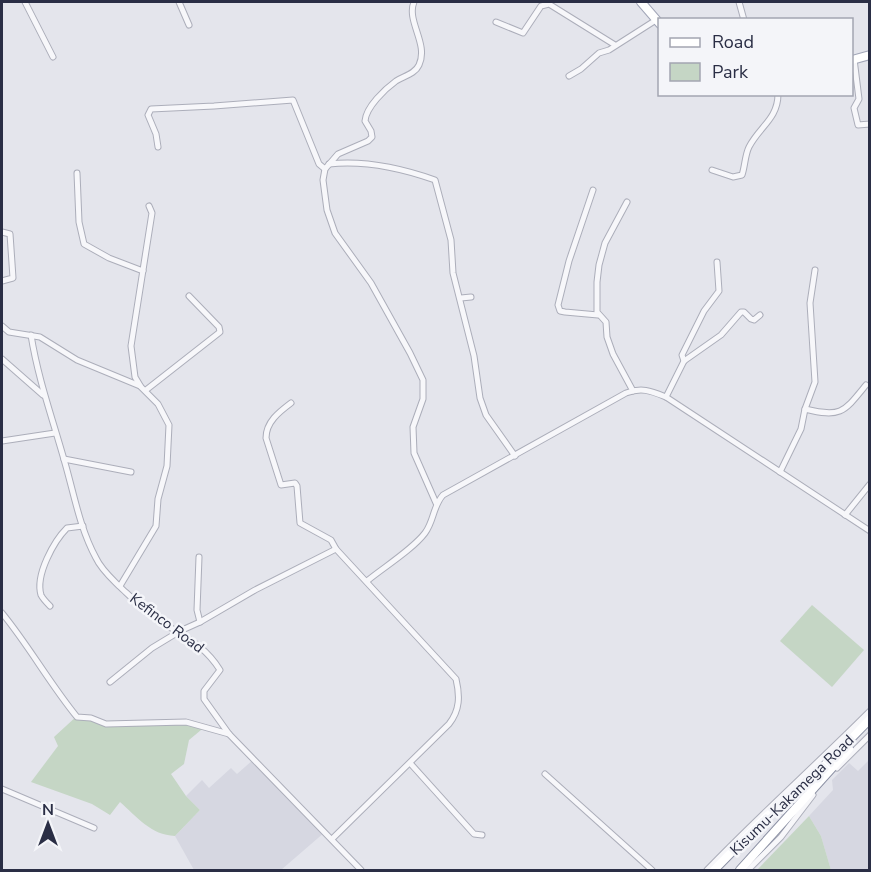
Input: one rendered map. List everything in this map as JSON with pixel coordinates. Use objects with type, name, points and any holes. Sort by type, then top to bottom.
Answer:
[{"type":"main road","points":[[641,2],[658,22]]},
{"type":"main road","points":[[853,59],[870,55]]},
{"type":"main road","name":"Kisumu-Kakamega Road","points":[[714,870],[776,809],[805,785],[870,719]]},
{"type":"main road","points":[[740,870],[781,827],[814,785],[870,726]]},
{"type":"street","points":[[25,2],[53,57]]},
{"type":"street","points":[[179,2],[189,25]]},
{"type":"street","points":[[414,2],[412,10],[422,52],[417,69],[395,82],[369,109],[365,121],[372,137],[338,154],[327,166],[323,180],[331,225],[370,283],[423,380],[423,399],[413,427],[414,453],[436,503]]},
{"type":"street","points":[[739,2],[743,18]]},
{"type":"street","points":[[496,22],[523,33],[542,6],[549,4],[615,45]]},
{"type":"street","points":[[569,76],[599,53],[609,50],[658,22]]},
{"type":"street","points":[[853,59],[859,99],[854,107],[855,116],[859,126],[870,124]]},
{"type":"street","points":[[712,170],[733,177],[742,175],[750,144],[770,121],[776,110],[778,96]]},
{"type":"street","points":[[158,147],[156,134],[148,115],[151,108],[224,106],[294,100],[319,164],[327,166],[350,162],[378,164],[435,180],[451,240],[453,273],[474,356],[480,399],[486,415],[515,456]]},
{"type":"street","points":[[77,173],[80,222],[84,244],[109,258],[143,271]]},
{"type":"street","points":[[593,190],[568,261],[558,305],[560,311],[598,315],[606,322],[610,345],[633,391]]},
{"type":"street","points":[[598,315],[597,282],[600,265],[606,243],[627,202]]},
{"type":"street","points":[[120,586],[156,526],[158,500],[167,466],[169,425],[165,414],[135,377],[131,346],[152,213],[149,206]]},
{"type":"street","points":[[2,232],[10,234],[13,278],[2,281]]},
{"type":"street","points":[[684,361],[682,355],[704,311],[719,291],[717,262]]},
{"type":"street","points":[[780,472],[801,429],[805,409],[815,382],[810,303],[815,270]]},
{"type":"street","points":[[144,388],[220,332],[219,327],[189,296]]},
{"type":"street","points":[[461,298],[471,297]]},
{"type":"street","points":[[666,398],[684,361],[721,336],[741,312],[754,320],[760,315]]},
{"type":"street","points":[[2,326],[9,332],[40,337],[77,360],[144,388]]},
{"type":"street","name":"Kefinco Road","points":[[31,335],[36,365],[55,433],[83,526],[97,561],[120,586],[156,618],[180,631],[203,649],[219,669],[219,673],[204,691],[204,699],[230,734],[361,870]]},
{"type":"street","points":[[2,359],[45,396]]},
{"type":"street","points":[[805,409],[825,414],[838,412],[848,406],[866,385]]},
{"type":"street","points":[[367,581],[420,539],[428,528],[436,503],[443,495],[633,391],[649,390],[666,398],[870,531]]},
{"type":"street","points":[[291,403],[275,416],[266,432],[271,457],[281,485],[295,483],[297,486],[300,523],[331,540],[336,549],[456,679],[459,689],[455,716],[332,839]]},
{"type":"street","points":[[2,441],[55,433]]},
{"type":"street","points":[[64,459],[131,472]]},
{"type":"street","points":[[845,515],[870,484]]},
{"type":"street","points":[[50,606],[41,597],[40,584],[47,557],[67,528],[83,526]]},
{"type":"street","points":[[110,682],[152,648],[180,631],[336,549]]},
{"type":"street","points":[[198,557],[197,610],[200,622]]},
{"type":"street","points":[[2,614],[21,637],[52,687],[77,717],[91,718],[106,724],[186,722],[230,734]]},
{"type":"street","points":[[706,870],[765,810],[803,778],[870,711]]},
{"type":"street","points":[[748,870],[781,837],[819,787],[870,735]]},
{"type":"street","points":[[410,763],[474,834],[482,835]]},
{"type":"street","points":[[545,774],[652,870]]},
{"type":"street","points":[[2,789],[94,828]]},
{"type":"street","points":[[765,810],[776,809]]},
{"type":"street","points":[[781,827],[790,824]]},
{"type":"shaded area","points":[[254,759],[325,832],[281,870],[194,870],[175,836],[200,810],[186,796],[202,780],[209,788],[231,768],[237,774]]},
{"type":"shaded area","points":[[869,760],[869,870],[831,870],[821,836],[809,816],[833,790],[832,780],[849,763],[858,771]]},
{"type":"green space","points":[[812,605],[864,650],[832,687],[780,641]]},
{"type":"green space","points":[[78,715],[107,722],[185,720],[207,725],[189,740],[184,764],[171,774],[186,796],[200,810],[175,836],[152,829],[120,802],[110,815],[92,804],[31,782],[58,746],[54,737]]},
{"type":"green space","points":[[809,816],[821,836],[831,870],[757,870]]}]
